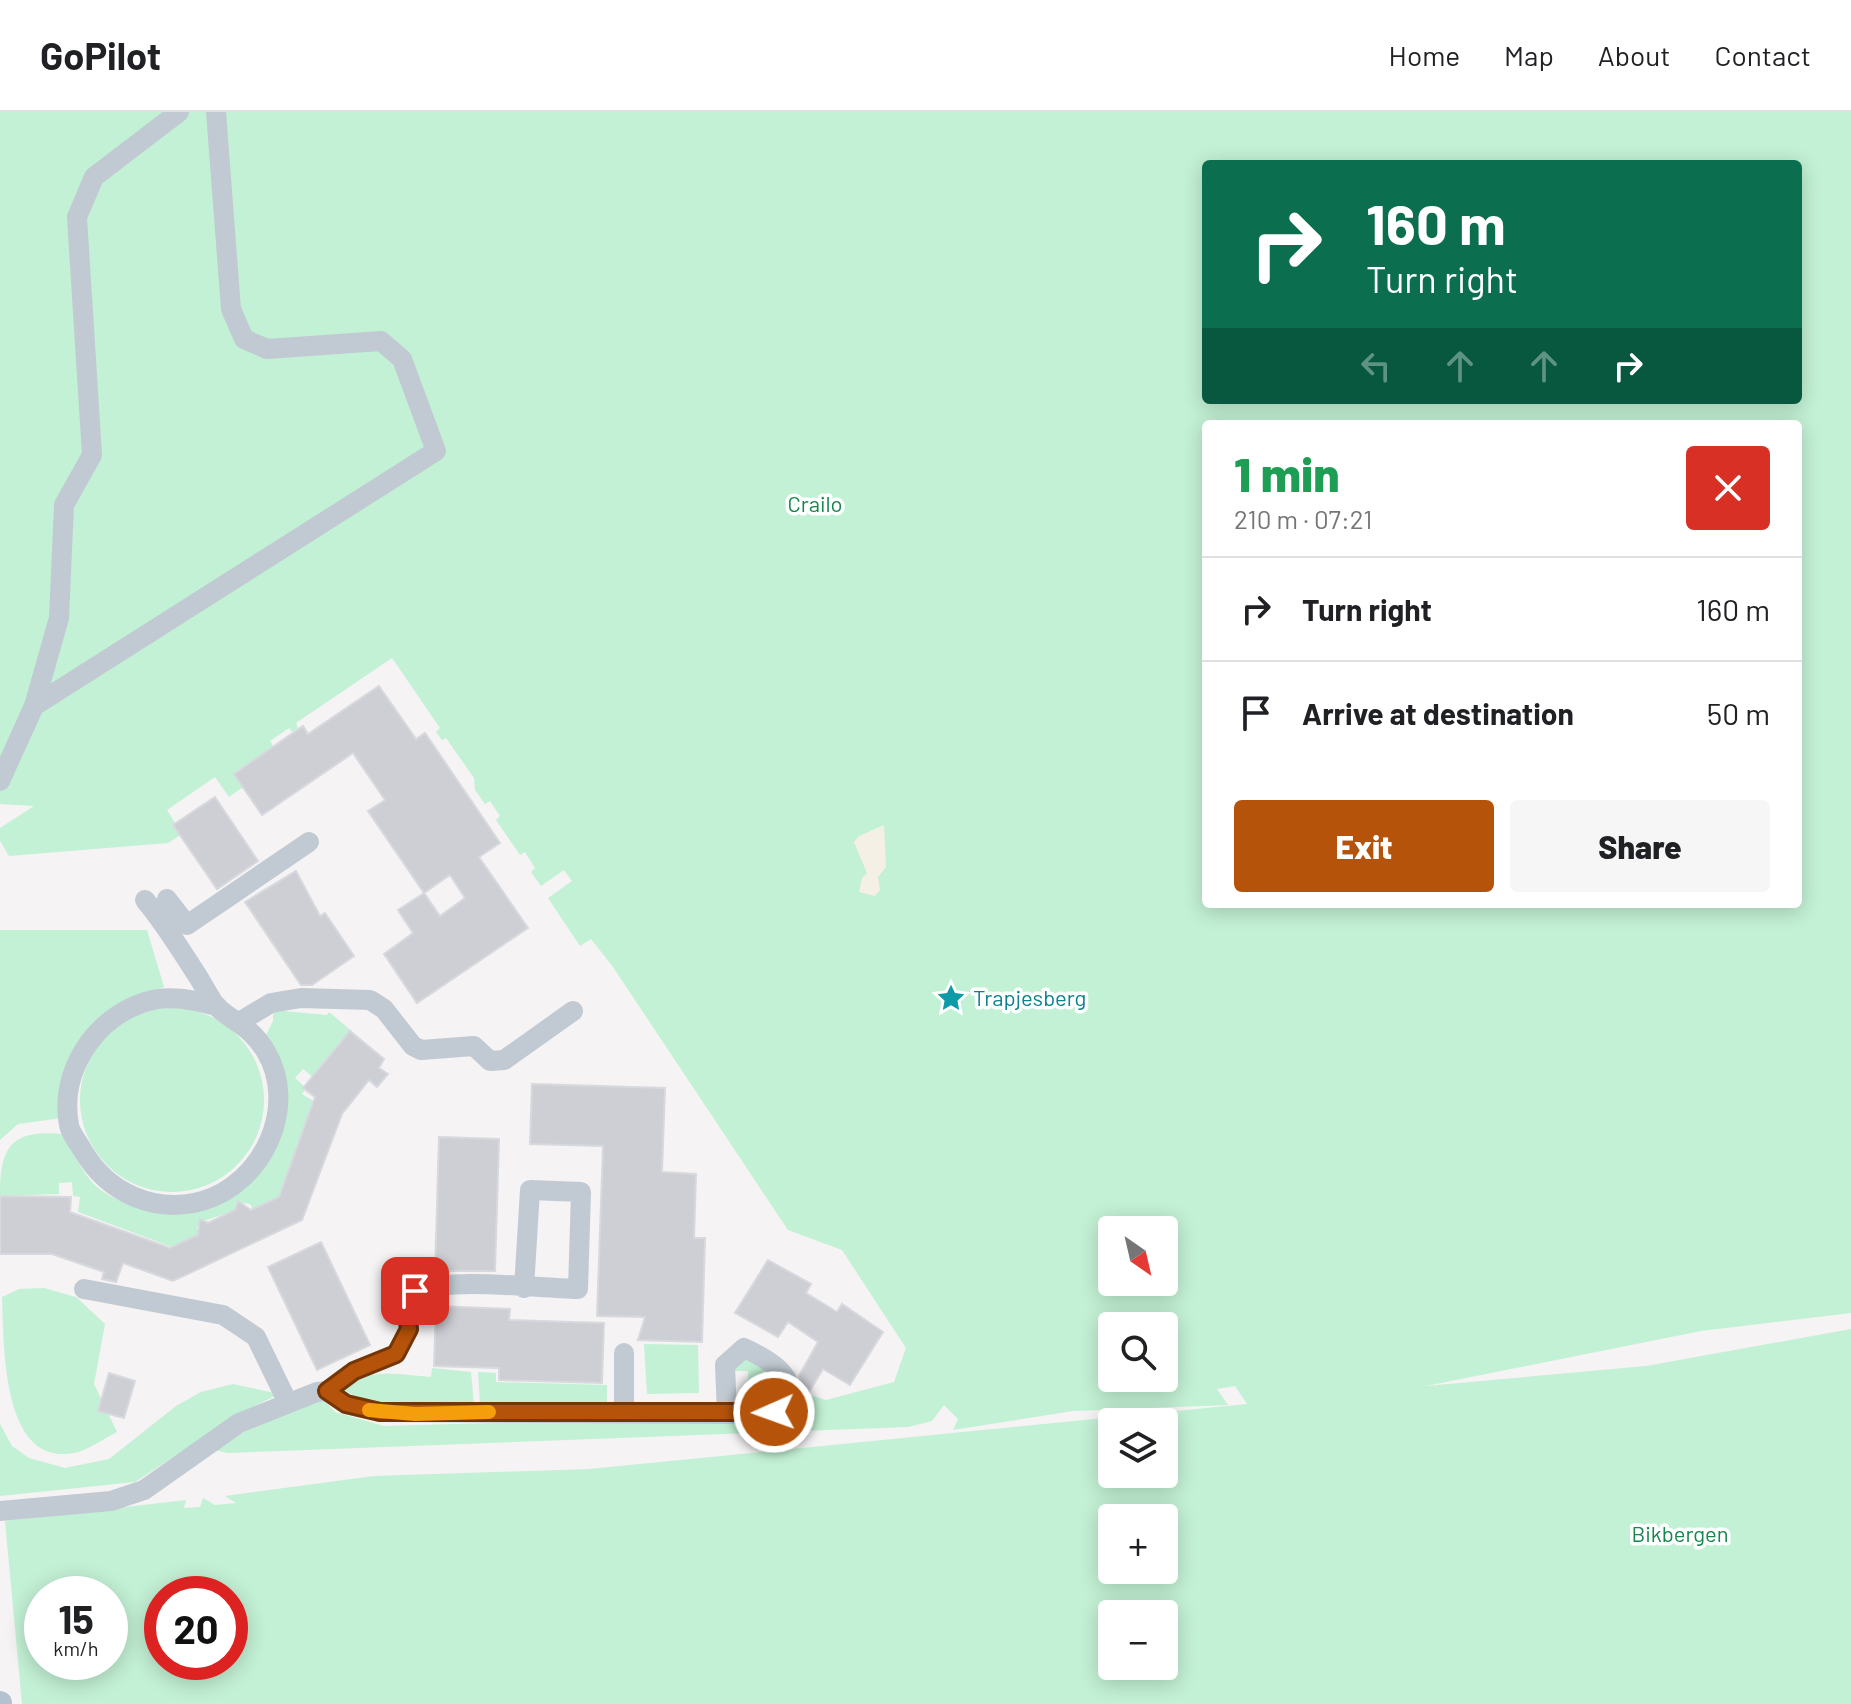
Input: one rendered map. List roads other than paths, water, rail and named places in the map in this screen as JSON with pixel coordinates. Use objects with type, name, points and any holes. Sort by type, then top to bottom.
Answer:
[{"type":"street","points":[[0,781],[34,706],[59,618],[64,505],[92,455],[77,217],[94,177],[179,112]]},
{"type":"street","points":[[34,706],[436,451],[402,359],[381,341],[267,349],[244,339],[231,309],[216,112]]},
{"type":"street","points":[[167,899],[187,925],[309,842]]},
{"type":"street","points":[[145,900],[217,1006]]},
{"type":"street","points":[[182,997],[217,1006],[241,1021],[266,1051],[277,1083],[277,1117],[266,1150],[246,1177],[218,1196],[185,1205],[151,1203],[120,1191],[94,1169],[69,1126],[72,1072],[84,1051],[115,1016],[147,1001],[182,997]]},
{"type":"street","points":[[241,1021],[271,1003],[301,998],[370,1000],[384,1009],[413,1046],[429,1050],[474,1046],[490,1061],[504,1060],[573,1011]]},
{"type":"street","points":[[0,1511],[111,1501],[144,1490],[239,1423],[327,1391],[354,1371],[396,1354],[409,1329],[406,1305],[415,1291],[433,1285],[524,1288],[578,1289],[581,1192],[530,1190],[524,1288]]},
{"type":"street","points":[[84,1289],[223,1315],[256,1337],[288,1403]]},
{"type":"street","points":[[624,1353],[624,1412]]},
{"type":"street","points":[[327,1391],[346,1404],[380,1412],[727,1414]]},
{"type":"place","name":"Trapjesberg","points":[[951,998]]},
{"type":"park label","name":"Crailo","points":[[815,504]]},
{"type":"park label","name":"Bikbergen","points":[[1680,1534]]}]
